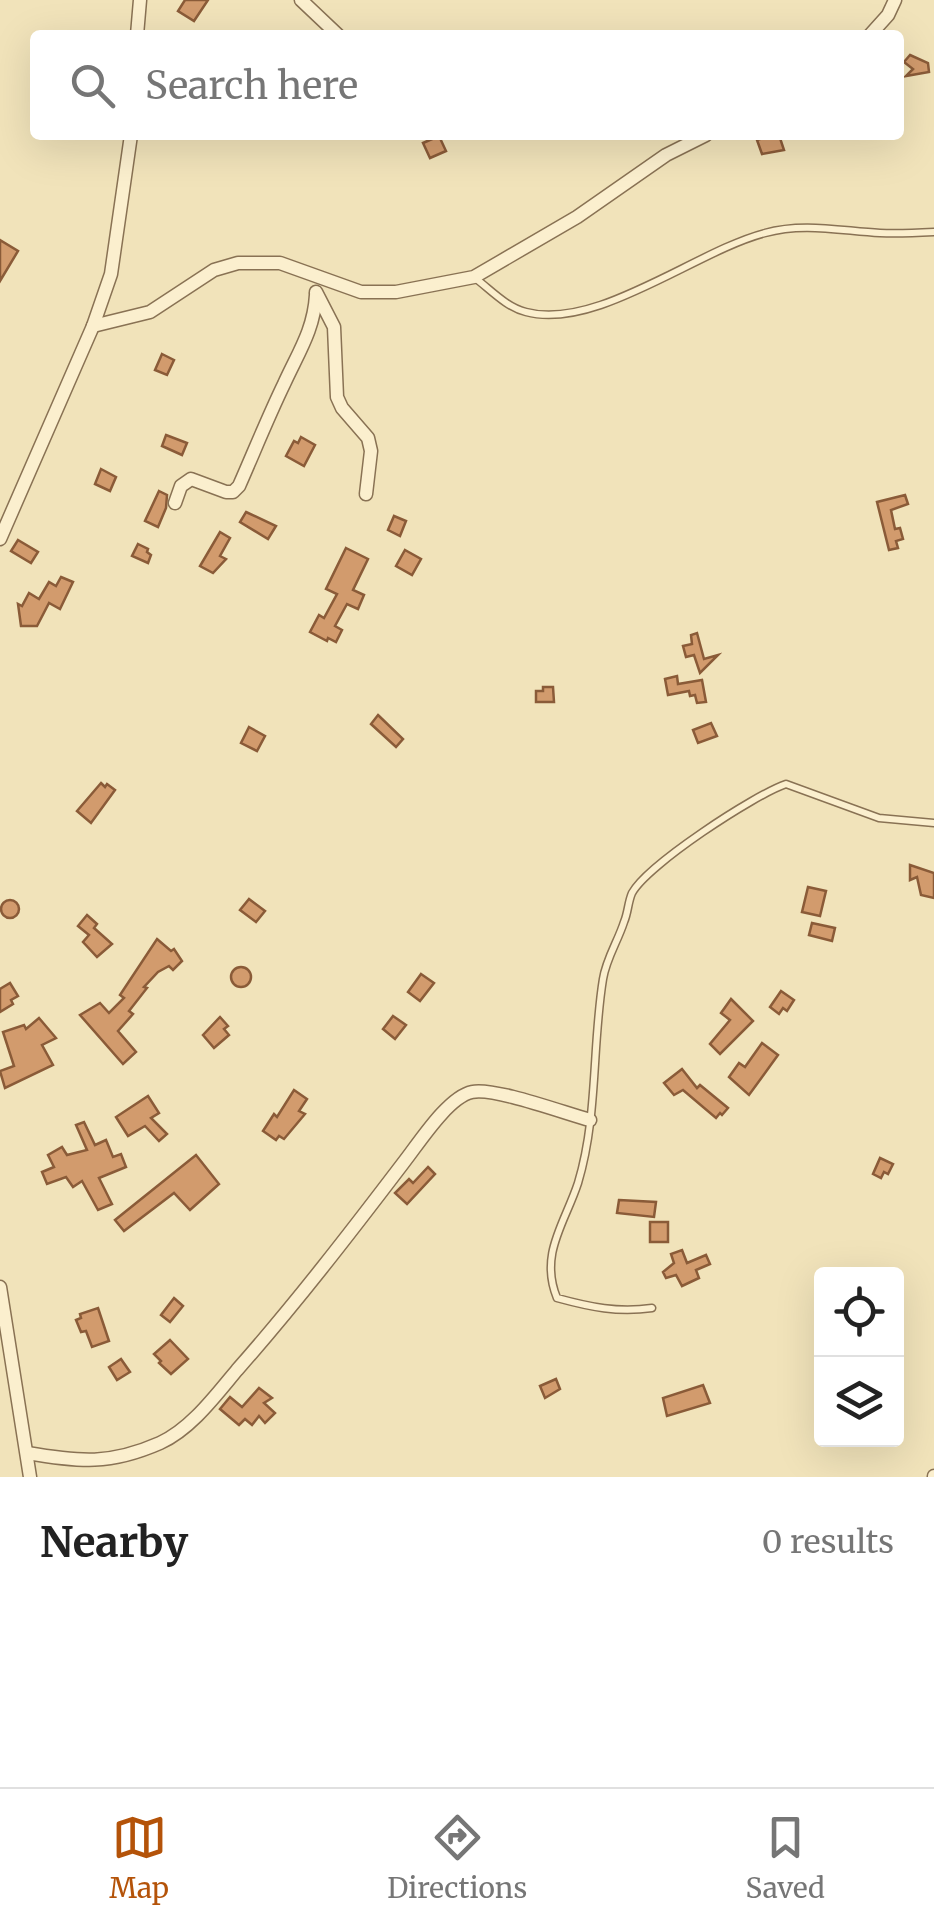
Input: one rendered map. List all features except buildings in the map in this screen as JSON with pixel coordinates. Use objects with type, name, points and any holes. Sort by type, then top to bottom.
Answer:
[{"type":"street","points":[[138,30],[140,0]]},
{"type":"street","points":[[300,0],[333,30]]},
{"type":"street","points":[[874,30],[895,0]]},
{"type":"street","points":[[0,539],[93,326],[111,274],[130,140]]},
{"type":"street","points":[[93,326],[150,312],[214,270],[238,263],[280,263],[360,292],[396,292],[474,277],[577,217],[666,155],[696,140]]},
{"type":"street","points":[[175,502],[181,486],[192,479],[226,492],[234,492],[239,486],[285,380],[305,346],[315,317],[312,275]]},
{"type":"street","points":[[316,295],[334,326],[337,397],[368,438],[371,451],[366,494]]},
{"type":"street","points":[[27,1453],[82,1462],[124,1456],[165,1441],[202,1410],[304,1294],[458,1098],[474,1091],[501,1095],[590,1120]]},
{"type":"street","points":[[0,1287],[30,1477]]},
{"type":"lane","points":[[474,277],[509,305],[545,314],[608,302],[766,232],[814,227],[881,233],[934,232]]},
{"type":"lane","points":[[652,1308],[625,1312],[590,1307],[557,1298],[551,1284],[552,1248],[579,1180],[590,1120],[603,977],[632,894],[646,874],[741,807],[786,784],[879,818],[934,823]]}]
